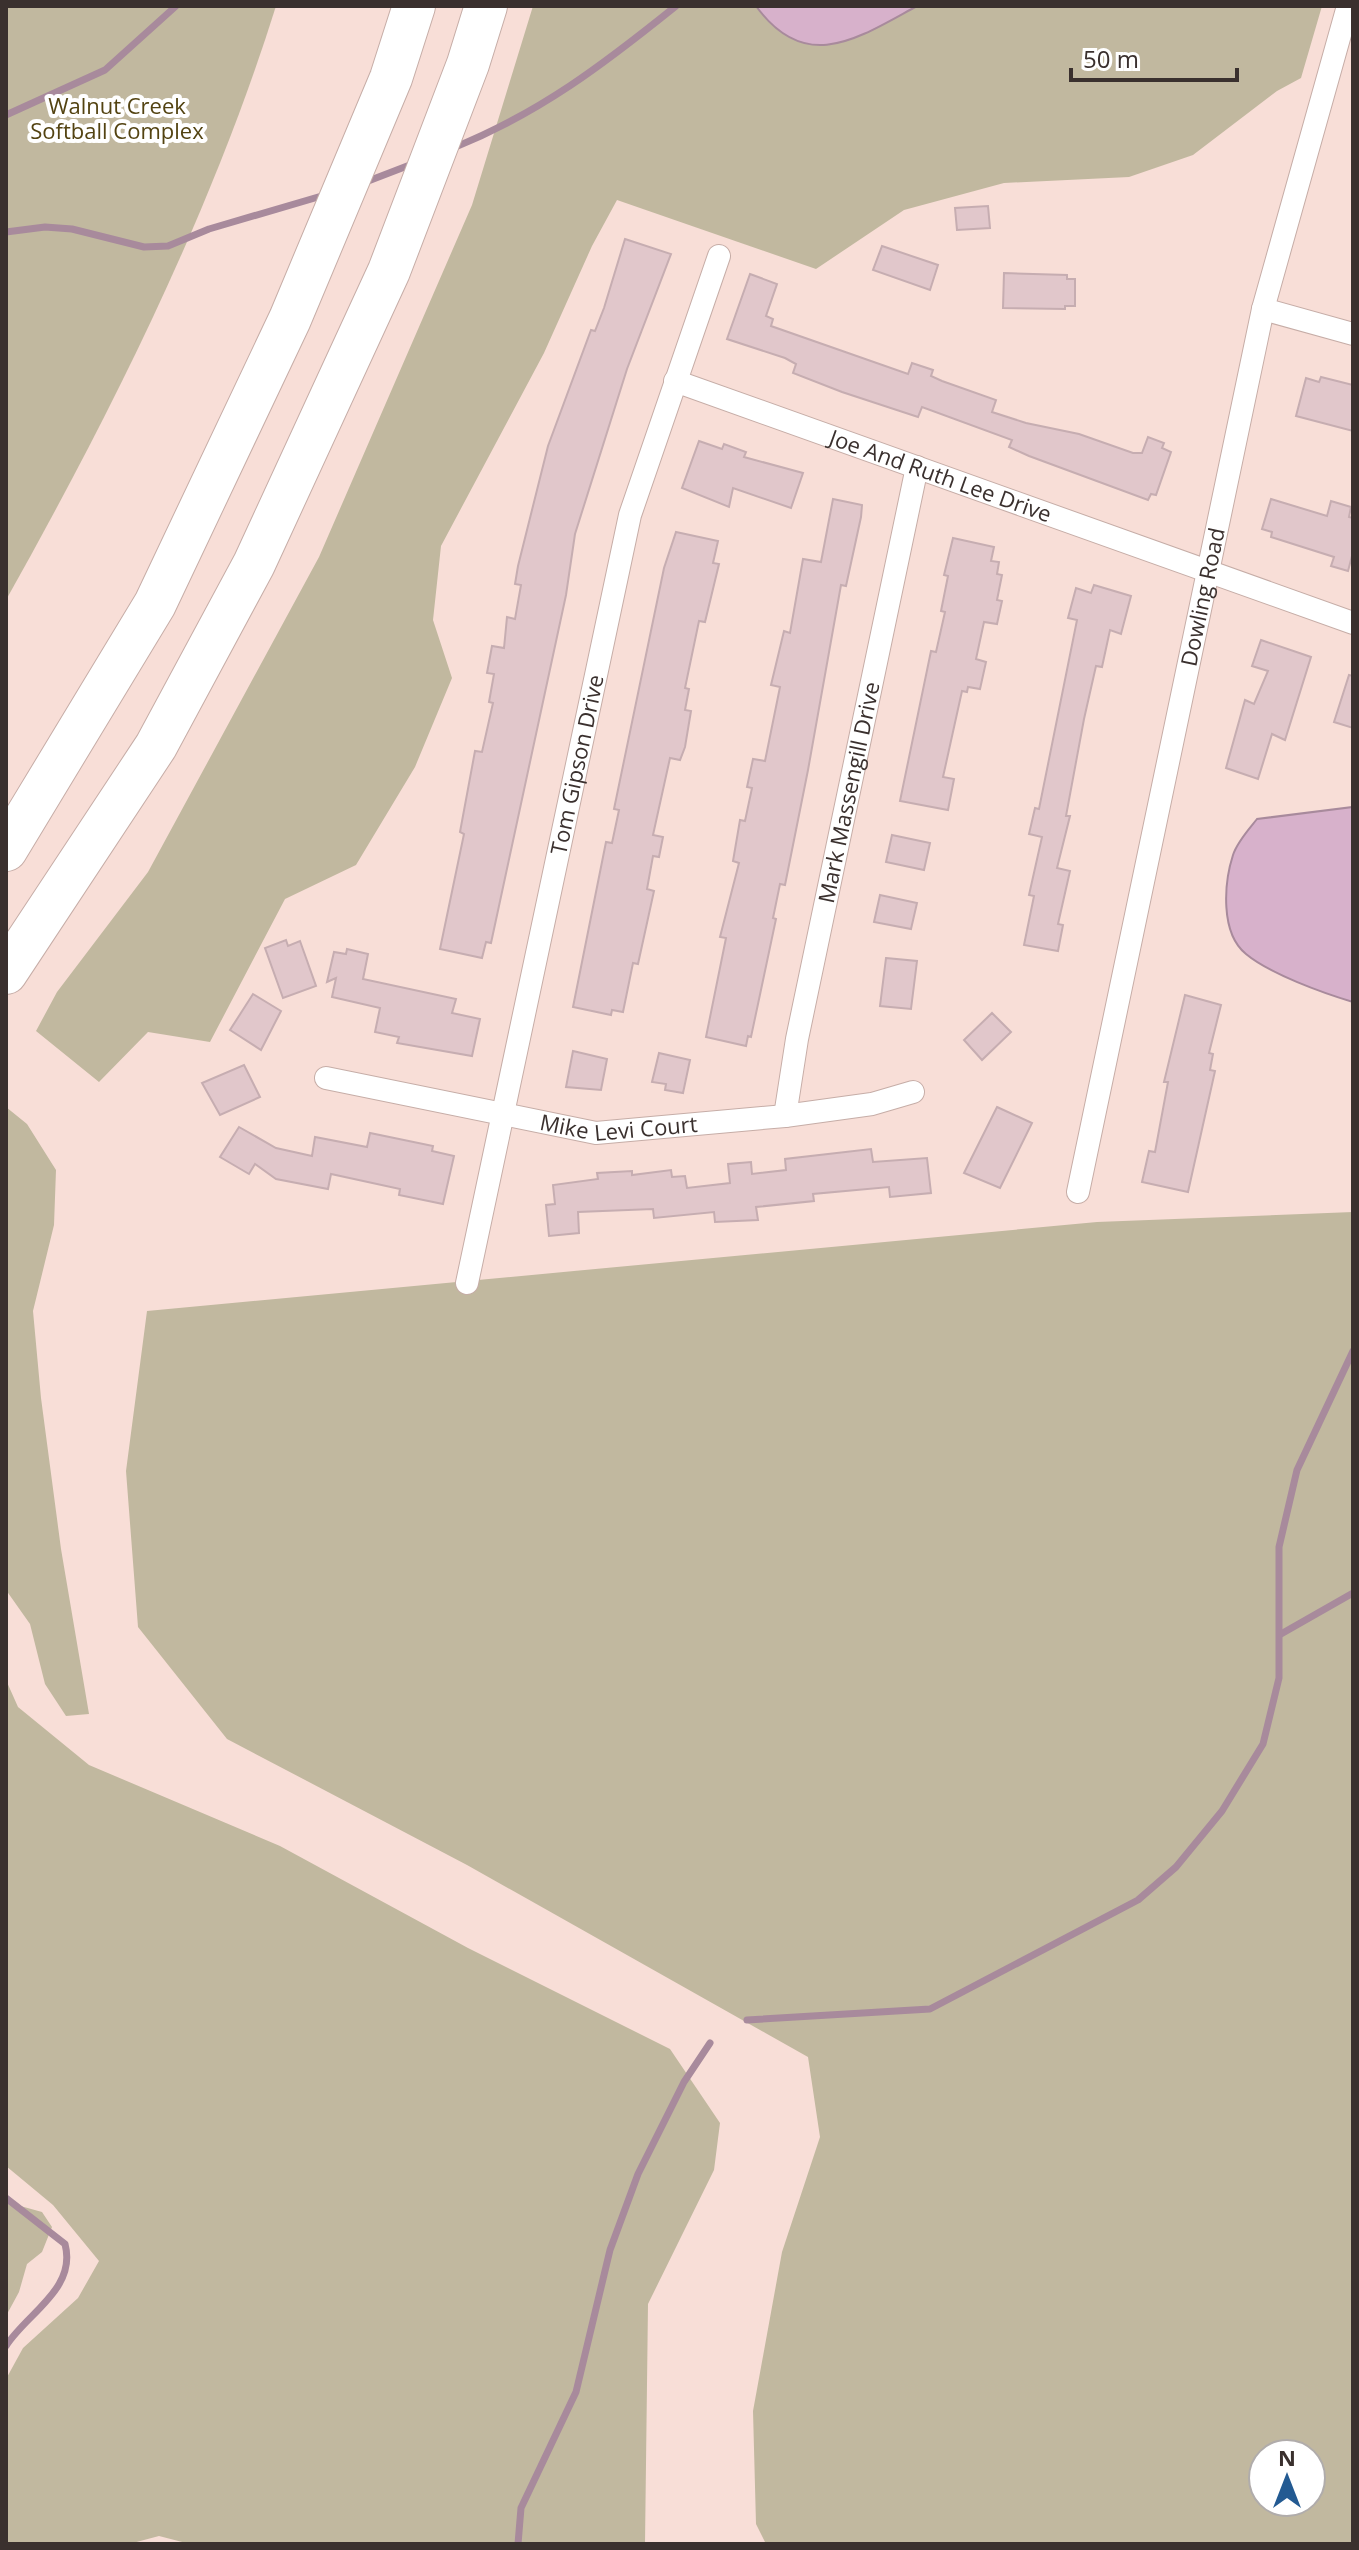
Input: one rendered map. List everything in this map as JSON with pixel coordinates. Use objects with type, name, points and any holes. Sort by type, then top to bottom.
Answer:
[{"type":"highway","points":[[6,850],[155,604],[290,319],[391,78],[414,6]]},
{"type":"highway","points":[[6,973],[156,746],[254,564],[389,271],[468,64],[486,6]]},
{"type":"street","name":"Dowling Road","points":[[1078,1192],[1263,309],[1348,6]]},
{"type":"street","name":"Tom Gipson Drive","points":[[467,1283],[630,515],[719,256]]},
{"type":"street","points":[[1263,309],[1353,334]]},
{"type":"street","name":"Joe And Ruth Lee Drive","points":[[675,381],[1353,623]]},
{"type":"street","name":"Mark Massengill Drive","points":[[785,1116],[797,1039],[917,467]]},
{"type":"street","name":"Mike Levi Court","points":[[326,1078],[596,1133],[785,1116],[872,1104],[913,1092]]},
{"type":"green space","name":"Walnut Creek Softball Complex","points":[[6,6],[276,6],[221,160],[156,310],[84,457],[6,600]]},
{"type":"green space","points":[[533,6],[1322,6],[1301,78],[1277,91],[1193,155],[1129,177],[1004,183],[904,210],[816,269],[617,200],[592,246],[544,353],[441,546],[433,620],[452,678],[415,767],[356,865],[285,899],[210,1042],[148,1032],[99,1082],[36,1031],[57,992],[148,872],[319,557],[472,205]]},
{"type":"green space","points":[[6,1107],[27,1124],[56,1170],[54,1225],[33,1311],[61,1549],[89,1714],[66,1716],[45,1684],[30,1624],[6,1590]]},
{"type":"green space","points":[[1353,1212],[1353,2544],[766,2544],[756,2524],[753,2411],[782,2252],[820,2137],[808,2057],[467,1865],[227,1739],[138,1627],[126,1471],[147,1311],[1097,1222]]},
{"type":"green space","points":[[6,1680],[18,1707],[89,1765],[280,1846],[468,1948],[670,2049],[720,2123],[714,2170],[648,2304],[645,2544],[190,2544],[159,2536],[129,2544],[6,2544],[6,2379],[23,2348],[78,2298],[99,2261],[53,2205],[6,2166]]},
{"type":"green space","points":[[6,2202],[42,2212],[52,2227],[42,2252],[27,2264],[19,2292],[6,2316]]},
{"type":"shaded area","points":[[756,6],[917,6],[853,38],[833,44],[813,45],[794,40],[775,27]]},
{"type":"shaded area","points":[[1353,807],[1353,1002],[1282,976],[1246,954],[1232,934],[1226,893],[1235,850],[1257,819]]},
{"type":"building","points":[[988,206],[990,228],[957,230],[955,208]]},
{"type":"building","points":[[625,239],[671,254],[627,369],[575,534],[566,595],[491,943],[486,942],[482,958],[440,949],[464,834],[460,832],[475,751],[482,752],[493,703],[489,702],[494,674],[487,673],[492,646],[504,648],[507,617],[515,619],[521,585],[515,584],[518,566],[548,446],[591,330],[595,331],[604,308]]},
{"type":"building","points":[[882,246],[938,265],[930,290],[873,270]]},
{"type":"building","points":[[1004,273],[1067,275],[1067,279],[1075,279],[1075,306],[1065,306],[1065,309],[1003,308]]},
{"type":"building","points":[[750,274],[777,284],[766,316],[773,319],[771,326],[908,374],[912,363],[933,370],[931,376],[996,400],[992,412],[1026,423],[1079,434],[1133,453],[1142,453],[1148,437],[1164,443],[1162,448],[1171,452],[1156,495],[1151,494],[1148,500],[1029,456],[1009,447],[1012,440],[922,407],[918,417],[842,392],[793,373],[796,364],[785,358],[727,339]]},
{"type":"building","points":[[1321,377],[1353,385],[1353,431],[1296,416],[1306,378],[1319,382]]},
{"type":"building","points":[[699,441],[722,449],[724,444],[746,452],[744,457],[803,473],[791,508],[733,488],[729,507],[682,488]]},
{"type":"building","points":[[833,499],[862,505],[861,517],[846,586],[841,585],[785,885],[780,884],[773,918],[776,919],[751,1037],[748,1036],[746,1046],[706,1037],[726,938],[720,937],[739,863],[733,861],[740,820],[745,821],[752,788],[747,787],[753,759],[765,761],[780,687],[771,685],[784,631],[790,633],[803,559],[821,562]]},
{"type":"building","points":[[1271,499],[1327,516],[1331,501],[1351,507],[1349,517],[1353,518],[1353,552],[1348,571],[1331,566],[1334,557],[1271,537],[1272,532],[1262,529]]},
{"type":"building","points":[[676,532],[718,541],[713,563],[719,564],[705,622],[699,621],[685,688],[689,689],[685,710],[691,711],[685,747],[680,760],[670,758],[653,835],[663,837],[659,857],[653,856],[647,889],[654,891],[638,964],[633,963],[623,1012],[612,1010],[611,1015],[573,1007],[606,842],[612,843],[619,810],[614,809],[664,568]]},
{"type":"building","points":[[953,538],[994,547],[991,561],[999,562],[997,574],[1002,575],[997,600],[1002,601],[997,624],[984,622],[976,659],[986,662],[980,689],[968,687],[967,692],[962,691],[943,777],[954,779],[948,810],[900,801],[931,651],[936,652],[945,612],[941,611],[948,576],[944,575]]},
{"type":"building","points":[[1094,585],[1131,596],[1121,634],[1110,630],[1102,667],[1096,666],[1084,719],[1066,816],[1070,816],[1057,868],[1070,871],[1058,924],[1063,925],[1058,951],[1024,945],[1034,896],[1029,895],[1042,837],[1029,834],[1035,808],[1039,809],[1077,620],[1068,618],[1076,588],[1091,593]]},
{"type":"building","points":[[1261,640],[1311,657],[1285,740],[1272,734],[1258,779],[1226,768],[1245,700],[1254,704],[1268,671],[1252,666]]},
{"type":"building","points":[[1349,675],[1353,676],[1353,728],[1334,722]]},
{"type":"building","points":[[892,835],[930,843],[924,870],[886,862]]},
{"type":"building","points":[[880,895],[917,903],[911,929],[874,922]]},
{"type":"building","points":[[286,940],[288,946],[300,941],[316,986],[283,998],[265,948]]},
{"type":"building","points":[[347,949],[368,954],[363,979],[456,999],[452,1013],[480,1019],[472,1056],[397,1043],[399,1037],[375,1032],[380,1008],[332,997],[336,978],[327,982],[334,952],[346,954]]},
{"type":"building","points":[[886,958],[917,961],[911,1009],[880,1006]]},
{"type":"building","points":[[253,994],[281,1011],[261,1050],[230,1030]]},
{"type":"building","points":[[1185,995],[1221,1005],[1209,1053],[1213,1054],[1210,1070],[1215,1071],[1188,1192],[1142,1182],[1149,1151],[1155,1152],[1168,1082],[1164,1082]]},
{"type":"building","points":[[992,1013],[1011,1032],[982,1060],[964,1040]]},
{"type":"building","points":[[573,1051],[607,1059],[601,1090],[566,1087]]},
{"type":"building","points":[[659,1053],[690,1060],[683,1093],[665,1090],[666,1084],[652,1082]]},
{"type":"building","points":[[244,1065],[260,1097],[220,1115],[202,1083]]},
{"type":"building","points":[[997,1107],[1032,1123],[1000,1188],[964,1173]]},
{"type":"building","points":[[239,1127],[276,1148],[312,1156],[315,1137],[367,1147],[370,1133],[433,1146],[432,1151],[454,1156],[443,1204],[399,1195],[400,1189],[331,1174],[328,1189],[276,1179],[255,1164],[249,1174],[220,1157]]},
{"type":"building","points":[[871,1149],[873,1162],[927,1158],[931,1193],[890,1197],[889,1187],[813,1194],[814,1201],[756,1207],[758,1220],[715,1222],[714,1212],[654,1218],[653,1209],[578,1212],[579,1233],[549,1236],[546,1205],[555,1204],[553,1185],[598,1179],[597,1173],[632,1171],[632,1175],[671,1170],[672,1177],[685,1176],[687,1188],[730,1183],[728,1164],[751,1162],[752,1174],[786,1170],[785,1159]]},
{"type":"waterway","points":[[6,115],[105,70],[176,6]]},
{"type":"waterway","points":[[453,148],[514,119],[570,86],[676,6]]},
{"type":"waterway","points":[[363,183],[415,163]]},
{"type":"waterway","points":[[6,232],[45,227],[72,229],[144,247],[168,246],[209,229],[325,195]]},
{"type":"waterway","points":[[747,2020],[930,2009],[1138,1900],[1176,1867],[1222,1811],[1263,1744],[1279,1678],[1279,1547],[1297,1470],[1353,1351]]},
{"type":"waterway","points":[[1281,1634],[1353,1593]]},
{"type":"waterway","points":[[518,2544],[521,2508],[576,2392],[610,2250],[638,2174],[684,2082],[710,2043]]},
{"type":"waterway","points":[[6,2198],[65,2244],[67,2260],[64,2274],[48,2300],[6,2346]]}]
